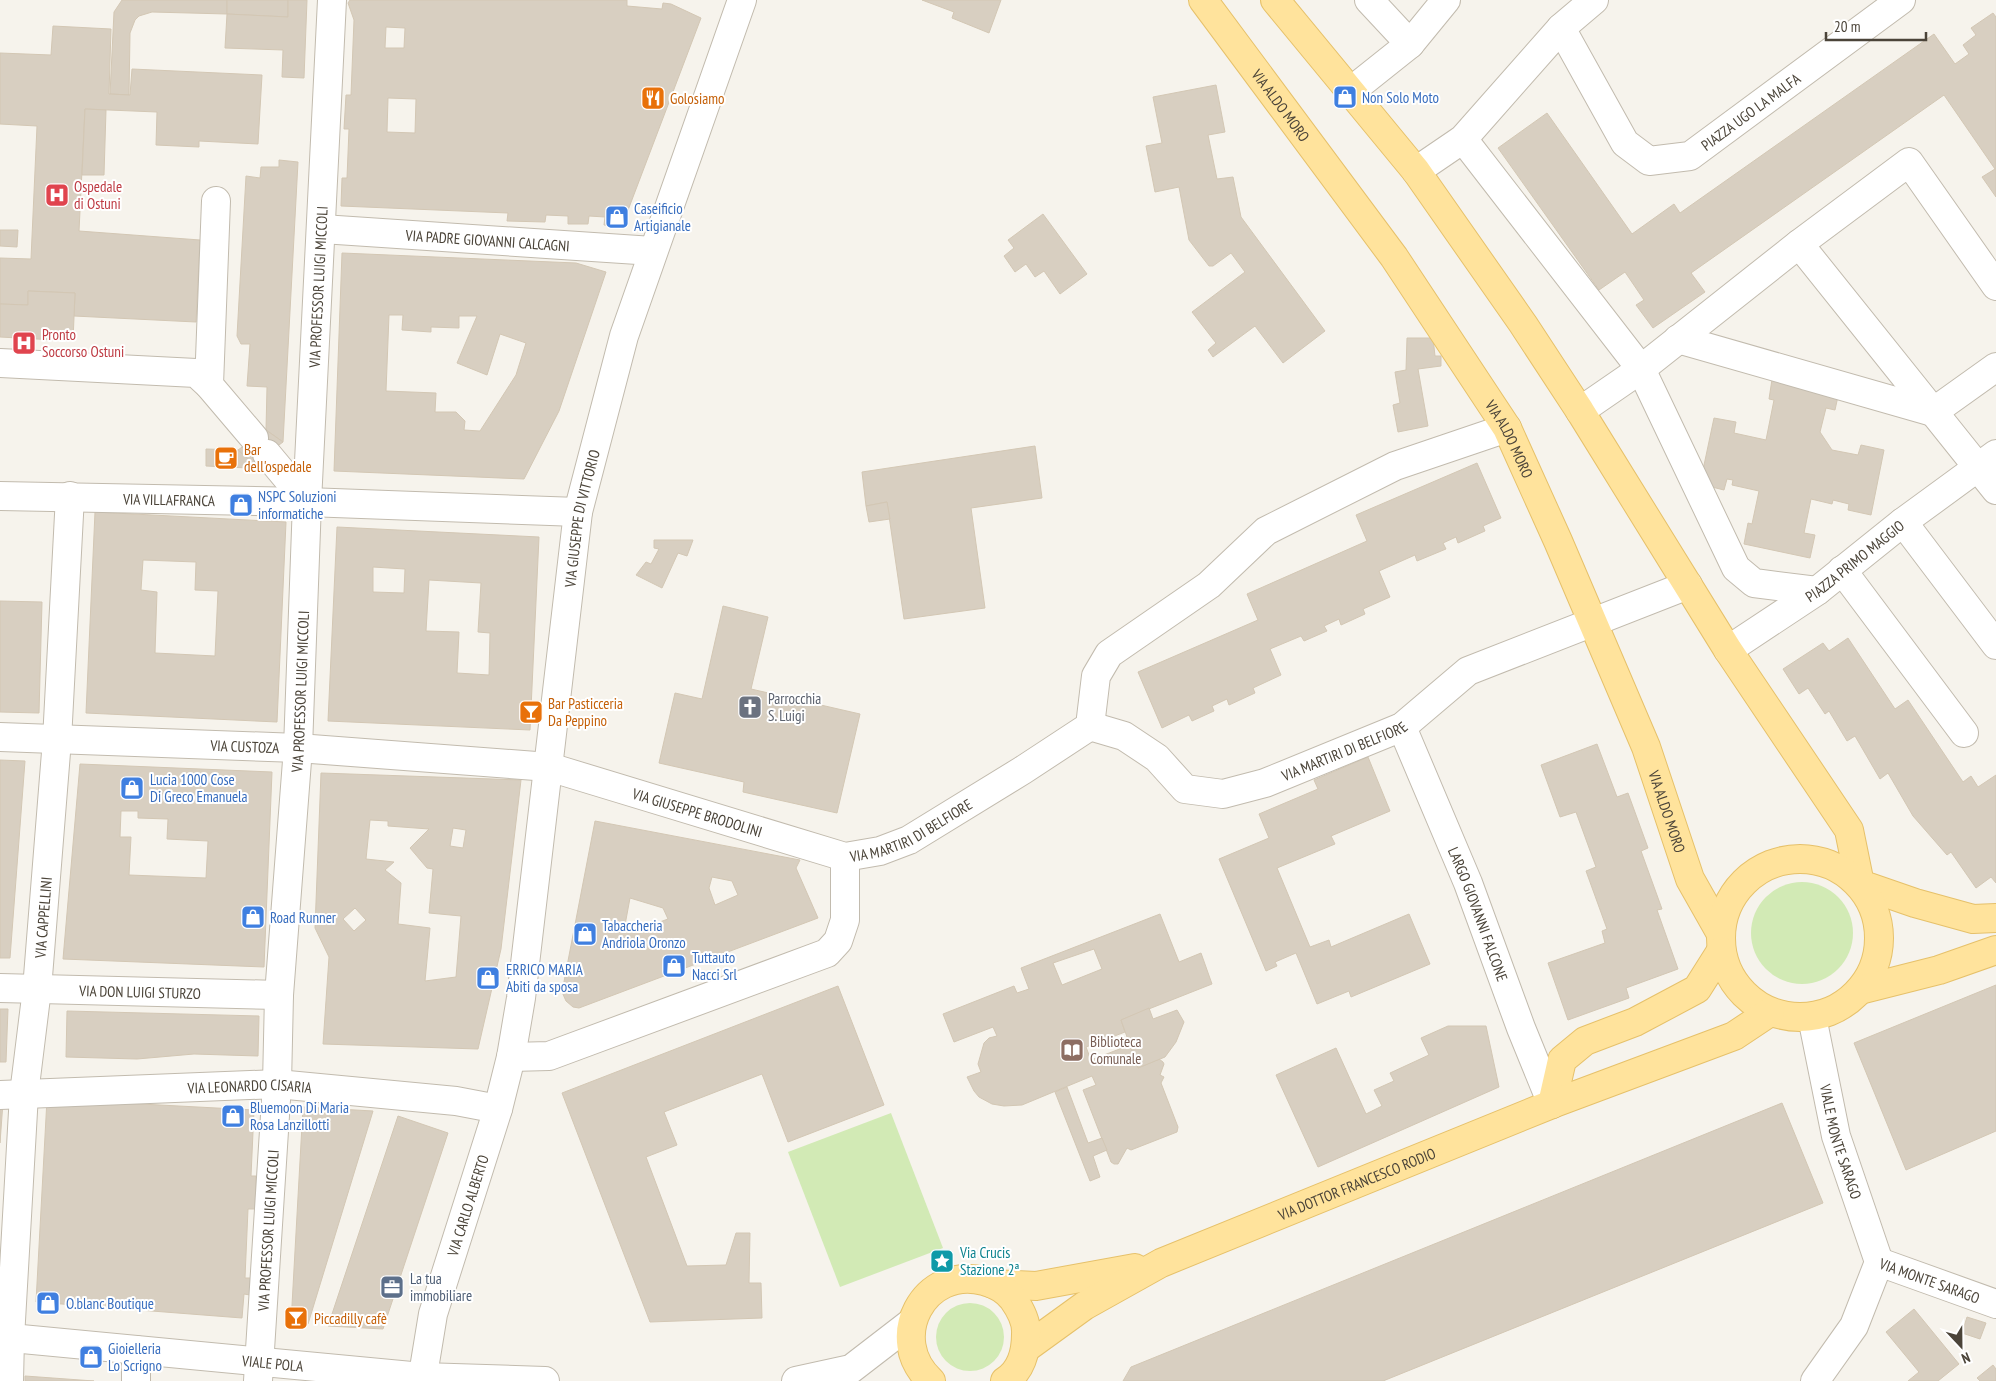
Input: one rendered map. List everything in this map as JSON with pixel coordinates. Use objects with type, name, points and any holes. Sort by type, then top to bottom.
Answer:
[{"type":"main road","name":"VIA ALDO MORO","points":[[1202,0],[1394,257],[1507,428],[1558,541],[1646,747],[1690,879],[1720,942]]},
{"type":"main road","points":[[1275,0],[1416,171],[1523,324],[1580,411],[1728,650],[1849,830],[1860,884],[1873,904],[1879,926],[1880,949],[1873,970],[1860,990],[1830,1012],[1812,1016],[1791,1017],[1770,1012],[1747,998],[1730,977],[1720,942]]},
{"type":"main road","points":[[1552,1104],[1562,1060],[1585,1041],[1635,1022],[1696,988],[1720,942],[1726,907],[1740,884],[1762,867],[1787,858],[1814,859],[1839,868],[1860,884],[1915,903],[1973,919],[1996,918]]},
{"type":"main road","points":[[1860,990],[1939,970],[1996,950]]},
{"type":"main road","name":"VIA DOTTOR FRANCESCO RODIO","points":[[1017,1368],[1084,1306],[1161,1263],[1552,1104],[1734,1036],[1770,1012]]},
{"type":"main road","name":"VIA DOTTOR FRANCESCO RODIO","points":[[993,1284],[1036,1286],[1161,1263]]},
{"type":"main road","points":[[927,1380],[912,1352],[910,1337],[912,1322],[920,1303],[935,1289],[953,1280],[974,1278],[993,1284],[1009,1294],[1020,1310],[1026,1328],[1017,1368]]},
{"type":"street","name":"VIA PROFESSOR LUIGI MICCOLI","points":[[258,1370],[277,1084],[279,995],[298,748],[307,502],[332,0]]},
{"type":"street","name":"VIA GIUSEPPE DI VITTORIO","points":[[511,1057],[521,998],[578,512],[624,336],[742,0]]},
{"type":"street","points":[[1370,0],[1410,44]]},
{"type":"street","points":[[1351,92],[1410,44],[1446,0]]},
{"type":"street","points":[[1416,171],[1463,139],[1561,28],[1594,0]]},
{"type":"street","name":"PIAZZA UGO LA MALFA","points":[[1561,28],[1625,143],[1648,161],[1690,156],[1901,0]]},
{"type":"street","points":[[1463,139],[1641,369],[1736,568],[1754,583],[1816,591]]},
{"type":"street","points":[[1580,411],[1641,369],[1799,244],[1908,162],[1996,286]]},
{"type":"street","points":[[209,384],[216,201]]},
{"type":"street","name":"VIA PADRE GIOVANNI CALCAGNI","points":[[322,229],[653,251]]},
{"type":"street","points":[[1799,244],[1933,412],[1987,461],[1996,490]]},
{"type":"street","points":[[1678,339],[1933,412]]},
{"type":"street","points":[[0,363],[196,372],[209,384],[307,502]]},
{"type":"street","points":[[1933,412],[1996,367]]},
{"type":"street","points":[[1090,726],[1096,676],[1109,654],[1209,585],[1266,531],[1395,466],[1507,428]]},
{"type":"street","name":"PIAZZA PRIMO MAGGIO","points":[[1728,650],[1816,591],[1903,522],[1987,461]]},
{"type":"street","name":"VIA VILLAFRANCA","points":[[0,496],[307,502],[578,512]]},
{"type":"street","name":"VIA CAPPELLINI","points":[[10,1381],[5,1337],[12,1094],[37,989],[57,740],[70,496]]},
{"type":"street","points":[[1903,522],[1996,645]]},
{"type":"street","points":[[1842,570],[1964,733]]},
{"type":"street","name":"VIA MARTIRI DI BELFIORE","points":[[511,1057],[549,1056],[827,953],[838,941],[845,920],[845,857],[880,851],[909,840],[1023,770],[1090,726],[1124,736],[1157,758],[1185,789],[1223,794],[1265,782],[1402,727],[1468,671],[1688,585]]},
{"type":"street","name":"LARGO GIOVANNI FALCONE","points":[[1402,727],[1468,883],[1521,1028],[1552,1104]]},
{"type":"street","name":"VIA CUSTOZA","points":[[0,737],[298,748],[549,767]]},
{"type":"street","name":"VIA GIUSEPPE BRODOLINI","points":[[549,767],[845,857]]},
{"type":"street","name":"VIA DON LUIGI STURZO","points":[[0,988],[279,995]]},
{"type":"street","name":"VIALE MONTE SARAGO","points":[[1812,1016],[1836,1136],[1879,1262]]},
{"type":"street","name":"VIA CARLO ALBERTO","points":[[422,1379],[433,1314],[498,1109],[511,1057]]},
{"type":"street","name":"VIA LEONARDO CISARIA","points":[[12,1094],[277,1084],[456,1101],[498,1109]]},
{"type":"street","name":"VIA MONTE SARAGO","points":[[1815,1381],[1854,1326],[1879,1262],[1996,1304]]},
{"type":"street","points":[[796,1381],[851,1369],[912,1322]]},
{"type":"street","name":"VIALE POLA","points":[[5,1337],[136,1350],[258,1370],[422,1379],[544,1381]]},
{"type":"street","points":[[136,1350],[136,1381]]},
{"type":"green space","points":[[1802,882],[1821,886],[1838,897],[1849,914],[1853,933],[1849,952],[1838,969],[1821,980],[1802,984],[1783,980],[1766,969],[1755,952],[1751,933],[1755,914],[1766,897],[1783,886]]},
{"type":"green space","points":[[891,1113],[943,1248],[840,1287],[788,1152]]},
{"type":"green space","points":[[970,1303],[983,1306],[994,1313],[1001,1324],[1004,1337],[1001,1350],[994,1361],[983,1368],[970,1371],[957,1368],[946,1361],[939,1350],[936,1337],[939,1324],[946,1313],[957,1306]]},
{"type":"building","points":[[122,0],[227,0],[227,14],[152,12],[139,16],[135,20],[130,33],[129,95],[110,94],[114,12]]},
{"type":"building","points":[[227,0],[288,0],[288,17],[227,14]]},
{"type":"building","points":[[288,0],[307,0],[304,78],[282,77],[283,50],[225,48],[227,14],[288,17]]},
{"type":"building","points":[[350,0],[627,0],[627,6],[662,9],[663,3],[671,4],[701,18],[622,226],[604,225],[605,217],[589,216],[588,224],[568,224],[568,216],[546,215],[545,222],[507,221],[508,213],[341,206],[342,178],[347,178],[349,129],[344,129],[346,95],[351,95],[354,20],[348,3]],"holes":[[[386,27],[405,28],[404,48],[385,48]],[[388,98],[416,99],[415,133],[387,132]]]},
{"type":"building","points":[[922,0],[1001,0],[989,33],[952,18],[954,12]]},
{"type":"building","points":[[1993,13],[1996,17],[1996,197],[1982,177],[1995,169],[1944,95],[1691,273],[1705,292],[1653,328],[1636,305],[1644,300],[1625,272],[1599,290],[1498,148],[1547,113],[1632,234],[1674,204],[1680,213],[1934,34],[1955,64],[1969,54],[1963,45],[1976,35],[1971,28]]},
{"type":"building","points":[[53,26],[111,29],[109,94],[130,95],[132,69],[262,75],[258,144],[199,141],[199,147],[156,145],[157,112],[85,109],[79,231],[200,240],[196,322],[74,316],[75,293],[28,291],[28,305],[0,304],[0,258],[31,259],[37,126],[0,124],[0,53],[51,55]]},
{"type":"building","points":[[1216,85],[1225,132],[1208,135],[1217,179],[1233,177],[1241,217],[1325,331],[1283,363],[1255,326],[1213,357],[1208,350],[1216,343],[1192,312],[1245,272],[1231,253],[1213,266],[1209,266],[1189,240],[1179,187],[1155,192],[1146,146],[1162,143],[1153,97]]},
{"type":"building","points":[[85,109],[106,110],[104,175],[82,175]]},
{"type":"building","points":[[279,160],[298,162],[283,442],[266,430],[267,387],[247,386],[250,344],[241,344],[237,336],[246,176],[260,178],[261,167],[279,167]]},
{"type":"building","points":[[1043,214],[1087,274],[1060,294],[1044,271],[1035,277],[1026,264],[1015,272],[1004,256],[1014,248],[1008,240]]},
{"type":"building","points":[[0,230],[18,230],[17,247],[0,246]]},
{"type":"building","points":[[342,253],[576,263],[606,272],[559,411],[524,479],[334,471]],"holes":[[[389,315],[403,315],[402,330],[431,332],[431,327],[459,328],[459,316],[477,316],[457,363],[487,375],[500,334],[526,343],[516,375],[480,431],[464,430],[465,421],[456,412],[435,412],[436,393],[386,391]]]},
{"type":"building","points":[[28,291],[75,293],[73,341],[0,337],[0,304],[28,305]]},
{"type":"building","points":[[1407,338],[1433,338],[1435,356],[1441,356],[1441,366],[1418,369],[1428,426],[1398,432],[1393,405],[1400,403],[1395,372],[1406,370]]},
{"type":"building","points":[[1773,373],[1840,387],[1835,410],[1826,408],[1820,432],[1832,450],[1858,455],[1861,445],[1884,450],[1871,515],[1848,510],[1849,504],[1833,500],[1832,504],[1811,499],[1804,533],[1815,535],[1810,558],[1744,544],[1748,523],[1752,524],[1759,491],[1732,485],[1733,480],[1727,479],[1724,490],[1700,484],[1714,418],[1736,422],[1734,433],[1766,440],[1774,400],[1769,399]]},
{"type":"building","points":[[266,430],[283,442],[248,468],[250,461],[238,450]]},
{"type":"building","points":[[1035,446],[1042,498],[971,508],[985,608],[904,619],[887,502],[866,506],[862,472]]},
{"type":"building","points":[[206,449],[238,450],[250,461],[248,468],[206,466]]},
{"type":"building","points":[[1477,463],[1501,518],[1483,526],[1485,531],[1458,543],[1456,537],[1443,543],[1446,549],[1417,561],[1415,555],[1379,571],[1390,597],[1363,609],[1365,614],[1341,625],[1339,619],[1324,626],[1327,631],[1304,641],[1301,636],[1270,649],[1281,675],[1253,688],[1255,693],[1229,705],[1227,699],[1212,706],[1214,711],[1192,721],[1189,715],[1162,728],[1138,672],[1258,620],[1247,594],[1367,541],[1356,515]]},
{"type":"building","points":[[887,502],[890,519],[869,522],[866,506]]},
{"type":"building","points":[[95,512],[286,522],[277,722],[86,713]],"holes":[[[143,560],[196,562],[195,590],[218,591],[215,656],[155,653],[157,592],[141,590]]]},
{"type":"building","points":[[337,527],[539,537],[530,730],[328,721]],"holes":[[[373,567],[405,569],[404,593],[373,592]],[[429,580],[481,583],[478,632],[490,633],[489,675],[457,673],[459,632],[426,631]]]},
{"type":"building","points":[[654,540],[693,540],[687,556],[678,553],[662,588],[636,575],[646,562],[651,564],[659,549],[654,548]]},
{"type":"building","points":[[0,601],[42,602],[39,713],[0,712]]},
{"type":"building","name":"Parrocchia S. Luigi","points":[[723,606],[768,617],[751,689],[860,714],[837,813],[743,792],[744,782],[659,763],[675,693],[702,699]]},
{"type":"building","points":[[1848,638],[1895,709],[1908,700],[1963,782],[1971,776],[1978,787],[1996,775],[1996,883],[1991,877],[1976,888],[1951,852],[1947,855],[1913,816],[1888,773],[1880,779],[1855,736],[1847,741],[1829,711],[1825,714],[1808,688],[1799,694],[1783,669],[1823,643],[1829,651]]},
{"type":"building","points":[[1597,744],[1617,797],[1628,793],[1648,848],[1641,851],[1662,909],[1657,910],[1678,969],[1626,988],[1629,998],[1568,1020],[1548,963],[1605,943],[1602,931],[1607,929],[1586,871],[1596,867],[1576,812],[1560,817],[1541,765]]},
{"type":"building","points":[[1368,757],[1390,811],[1331,836],[1335,844],[1277,868],[1310,947],[1329,940],[1331,947],[1409,914],[1430,964],[1351,997],[1349,991],[1317,1004],[1296,953],[1275,962],[1277,966],[1266,971],[1219,859],[1269,838],[1259,814],[1318,789],[1314,780]]},
{"type":"building","points":[[0,760],[25,761],[10,958],[0,958]]},
{"type":"building","points":[[80,764],[272,772],[264,967],[63,959]],"holes":[[[121,811],[138,811],[138,818],[168,819],[167,839],[208,841],[206,878],[129,875],[131,837],[120,837]]]},
{"type":"building","points":[[321,773],[521,780],[501,949],[478,1049],[323,1044],[329,957],[315,928]],"holes":[[[370,820],[388,821],[388,826],[429,829],[410,848],[427,868],[433,869],[429,913],[461,916],[456,977],[425,981],[430,928],[398,924],[401,883],[385,870],[394,862],[366,859]],[[453,828],[466,830],[463,848],[450,846]],[[355,908],[366,920],[354,931],[343,919]]]},
{"type":"building","points":[[595,821],[800,860],[796,868],[818,918],[579,1008],[573,1007],[566,1001],[562,992]],"holes":[[[712,877],[732,881],[738,895],[715,905],[709,888]],[[630,898],[663,908],[668,919],[635,931],[632,923],[625,925]]]},
{"type":"building","points":[[1160,914],[1179,962],[1201,953],[1212,984],[1121,1020],[1125,1032],[1086,1047],[1091,1060],[1130,1045],[1138,1068],[1159,1059],[1163,1062],[1160,1075],[1164,1077],[1161,1083],[1178,1127],[1177,1132],[1131,1150],[1127,1148],[1118,1164],[1114,1164],[1111,1162],[1083,1090],[1096,1085],[1092,1076],[1022,1105],[1004,1106],[992,1104],[979,1097],[967,1077],[981,1072],[978,1064],[984,1043],[989,1038],[997,1036],[993,1027],[954,1042],[943,1014],[1014,986],[1017,993],[1029,989],[1021,968]],"holes":[[[1094,949],[1102,969],[1062,985],[1053,963]]]},
{"type":"building","points":[[1996,985],[1996,1131],[1906,1170],[1854,1043]]},
{"type":"building","points":[[838,986],[884,1105],[788,1142],[762,1074],[664,1112],[677,1145],[646,1157],[687,1266],[726,1265],[736,1233],[750,1233],[749,1283],[761,1283],[762,1318],[650,1322],[562,1093]]},
{"type":"building","points":[[1149,1008],[1153,1019],[1177,1010],[1184,1022],[1176,1042],[1165,1057],[1138,1068],[1121,1020]]},
{"type":"building","points":[[0,1009],[8,1009],[6,1062],[0,1062]]},
{"type":"building","points":[[67,1011],[259,1016],[258,1056],[194,1054],[137,1059],[66,1057]]},
{"type":"building","points":[[1448,1026],[1486,1026],[1499,1087],[1318,1167],[1276,1075],[1336,1048],[1366,1114],[1382,1106],[1374,1090],[1394,1081],[1390,1073],[1429,1055],[1421,1038]]},
{"type":"building","points":[[1067,1087],[1088,1143],[1102,1138],[1107,1150],[1093,1156],[1100,1177],[1090,1181],[1055,1092]]},
{"type":"building","points":[[47,1099],[254,1110],[251,1176],[256,1176],[255,1209],[248,1209],[245,1278],[251,1278],[250,1295],[244,1294],[242,1318],[36,1302]]},
{"type":"building","points":[[0,1102],[3,1102],[0,1143]]},
{"type":"building","points":[[1782,1103],[1823,1203],[1383,1381],[1123,1381],[1131,1367]]},
{"type":"building","points":[[303,1107],[373,1111],[308,1324],[291,1323]]},
{"type":"building","points":[[398,1116],[448,1133],[383,1329],[328,1326]]},
{"type":"building","points":[[1914,1309],[1959,1364],[1938,1381],[1908,1381],[1919,1372],[1886,1332]]},
{"type":"building","points":[[1967,1317],[1986,1323],[1980,1339],[1962,1333]]},
{"type":"building","points":[[1993,1365],[1996,1369],[1996,1381],[1980,1381],[1977,1378]]},
{"type":"building","points":[[25,1376],[94,1381],[25,1381]]},
{"type":"place","name":"Non Solo Moto","points":[[1345,97]]},
{"type":"place","name":"Golosiamo","points":[[653,98]]},
{"type":"place","name":"Ospedale di Ostuni","points":[[57,195]]},
{"type":"place","name":"Caseificio Artigianale","points":[[617,217]]},
{"type":"place","name":"Pronto Soccorso Ostuni","points":[[24,343]]},
{"type":"place","name":"Bar dell'ospedale","points":[[226,458]]},
{"type":"place","name":"NSPC Soluzioni informatiche","points":[[241,505]]},
{"type":"place","name":"Parrocchia S. Luigi","points":[[750,707]]},
{"type":"place","name":"Bar Pasticceria Da Peppino","points":[[531,712]]},
{"type":"place","name":"Lucia 1000 Cose Di Greco Emanuela","points":[[132,788]]},
{"type":"place","name":"Road Runner","points":[[253,917]]},
{"type":"place","name":"Tabaccheria Andriola Oronzo","points":[[585,934]]},
{"type":"place","name":"Tuttauto Nacci Srl","points":[[674,966]]},
{"type":"place","name":"ERRICO MARIA Abiti da sposa","points":[[488,978]]},
{"type":"place","name":"Biblioteca Comunale","points":[[1072,1050]]},
{"type":"place","name":"Bluemoon Di Maria Rosa Lanzillotti","points":[[233,1116]]},
{"type":"place","name":"Via Crucis Stazione 2ª","points":[[942,1261]]},
{"type":"place","name":"La tua immobiliare","points":[[392,1287]]},
{"type":"place","name":"O.blanc Boutique","points":[[48,1303]]},
{"type":"place","name":"Piccadilly cafè","points":[[296,1318]]},
{"type":"place","name":"Gioielleria Lo Scrigno","points":[[91,1357]]}]
